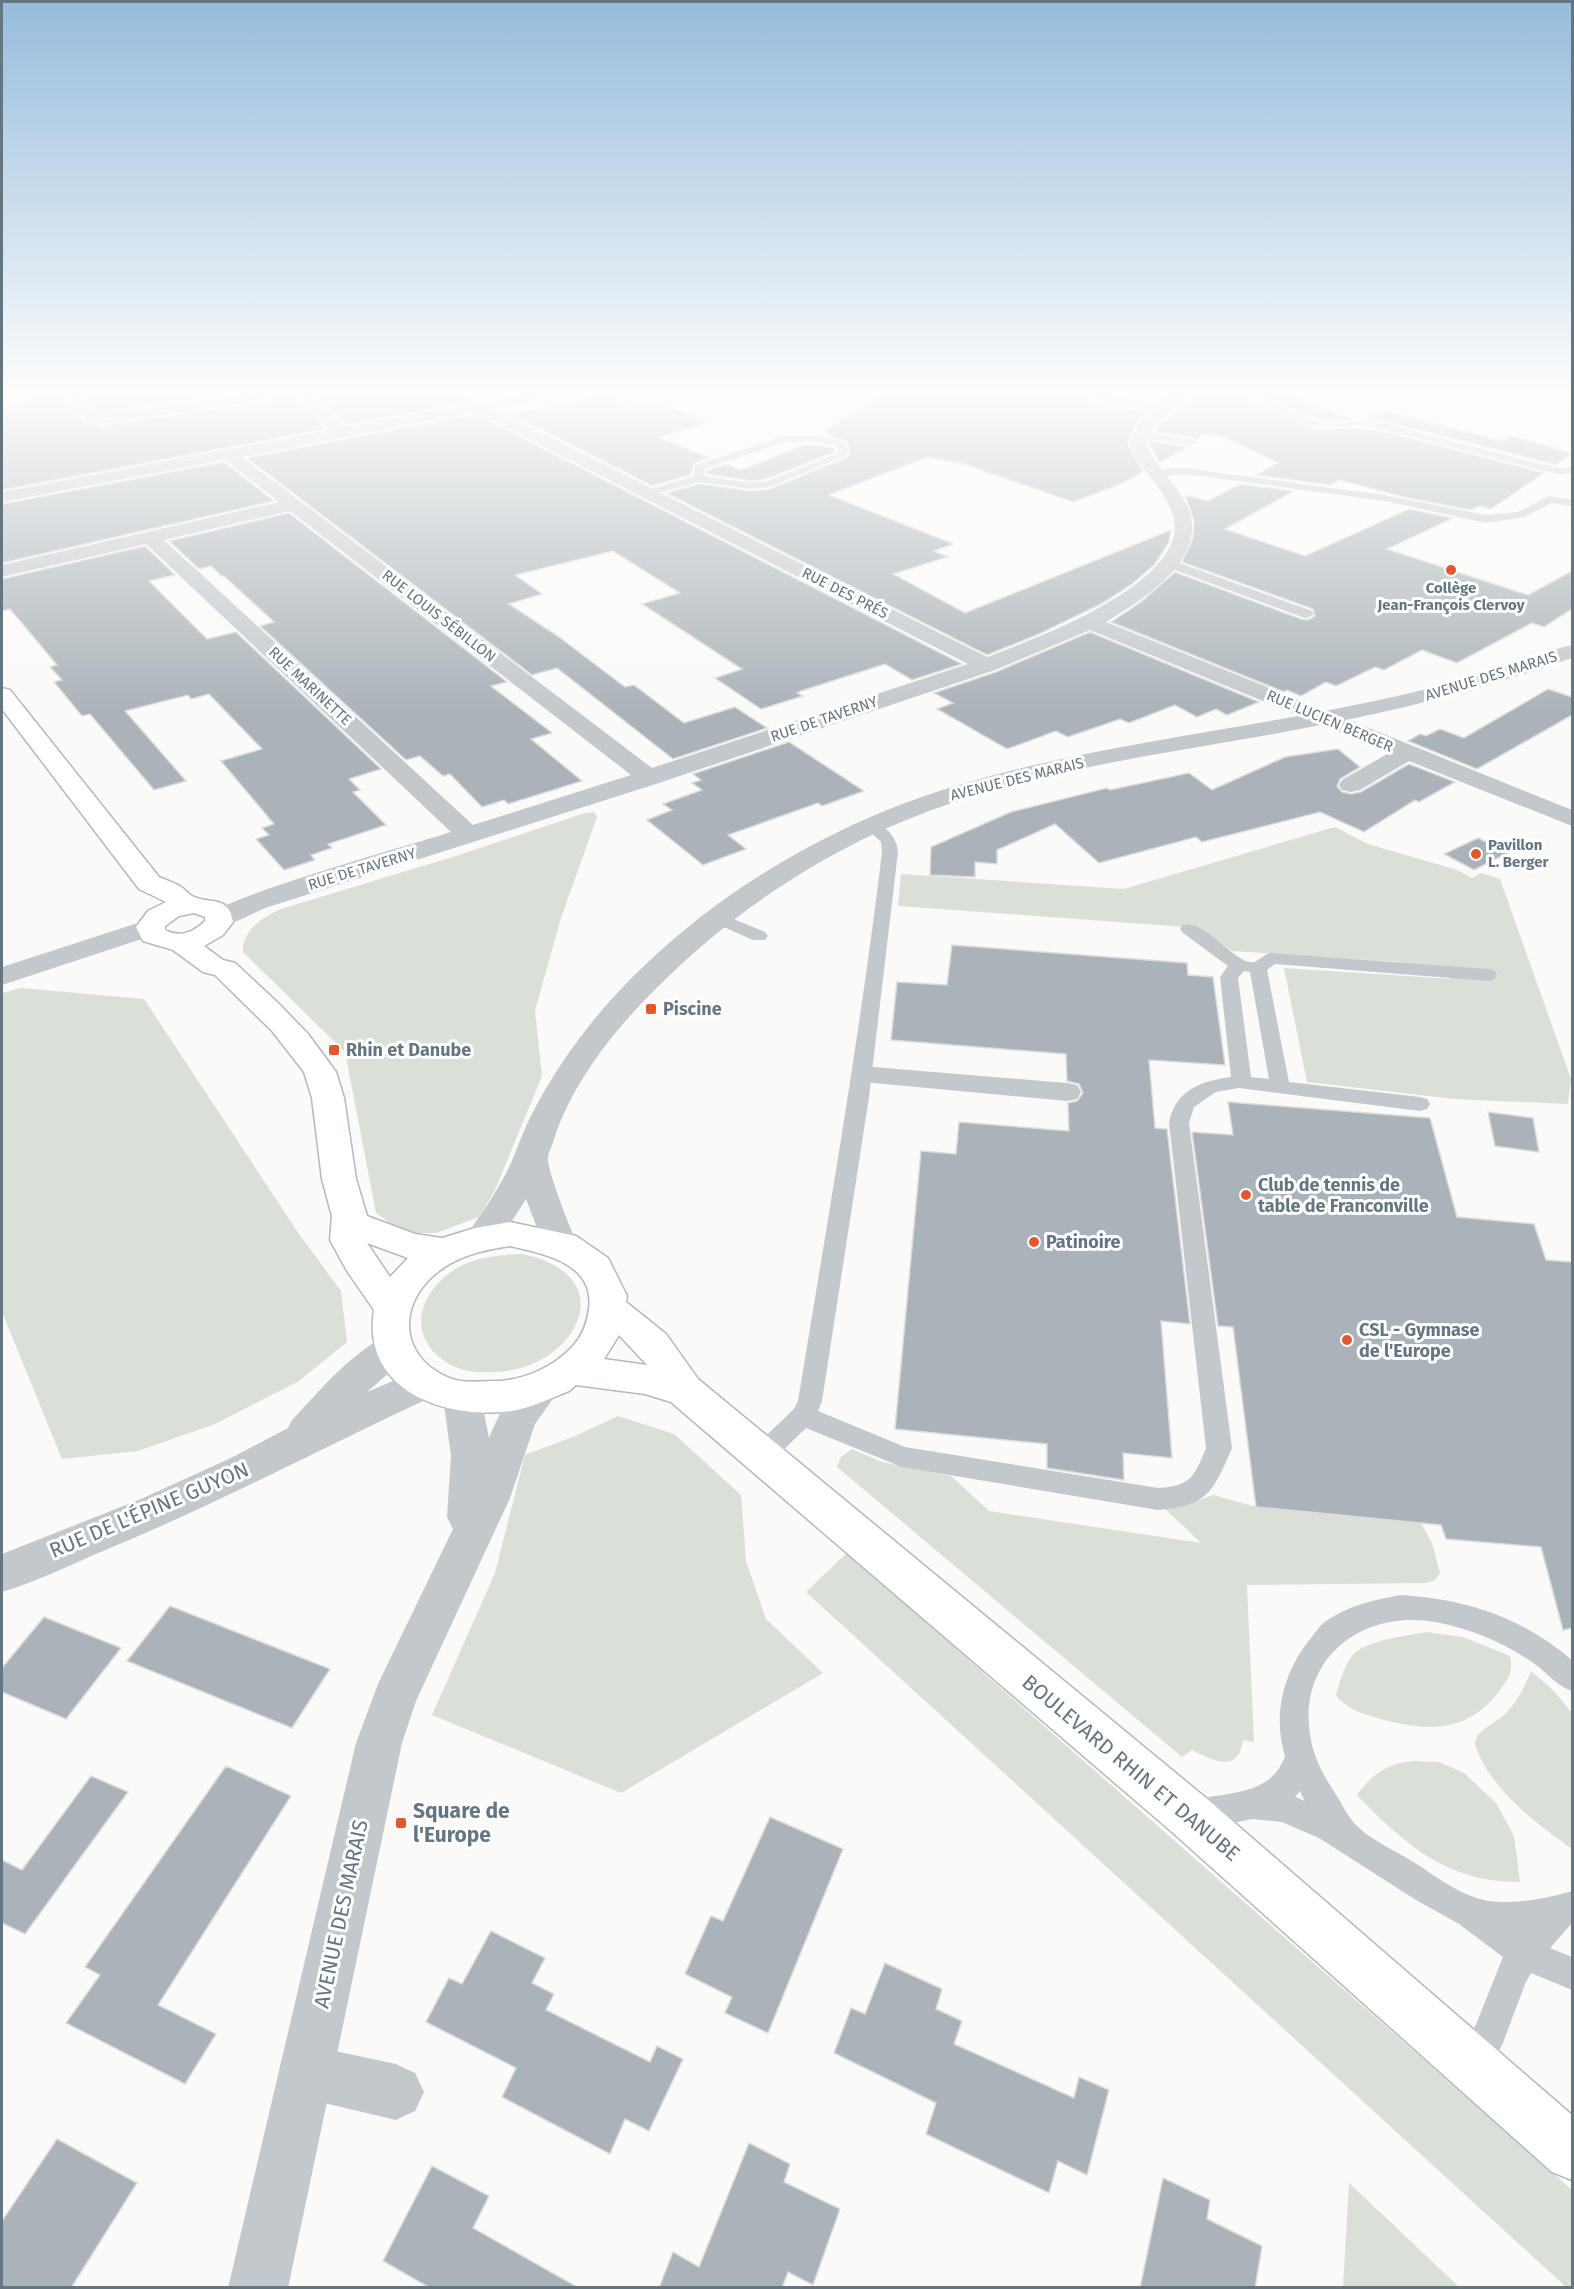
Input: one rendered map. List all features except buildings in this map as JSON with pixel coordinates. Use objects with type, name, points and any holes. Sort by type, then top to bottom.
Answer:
[{"type":"main road","points":[[2,695],[149,883],[171,892],[206,915],[227,960],[225,969]]},
{"type":"main road","points":[[149,883],[150,899],[162,931],[213,966],[225,969],[298,1043],[319,1070],[326,1087],[341,1191],[353,1224],[348,1240],[360,1262],[392,1307]]},
{"type":"main road","points":[[162,931],[206,915]]},
{"type":"main road","points":[[353,1224],[411,1246],[444,1251]]},
{"type":"main road","points":[[510,1234],[535,1236],[558,1242],[580,1253],[597,1269],[607,1288],[610,1310],[604,1330],[592,1352],[558,1378],[517,1395],[490,1398],[462,1397],[424,1383],[404,1368],[389,1335],[392,1307],[409,1279],[421,1267],[444,1251],[484,1237],[510,1234]]},
{"type":"main road","name":"BOULEVARD RHIN ET DANUBE","points":[[610,1310],[632,1324],[661,1352],[684,1390],[1189,1815],[1572,2152]]},
{"type":"main road","name":"BOULEVARD RHIN ET DANUBE","points":[[558,1378],[645,1379],[684,1390]]},
{"type":"street","name":"RUE LOUIS SÉBILLON","points":[[291,501],[650,778]]},
{"type":"street","name":"RUE DES PRÉS","points":[[662,501],[987,665]]},
{"type":"street","name":"RUE DE TAVERNY","points":[[206,915],[470,836],[650,778],[987,665],[1088,622],[1152,581],[1171,564],[1183,540],[1183,525],[1177,501]]},
{"type":"street","points":[[2,571],[295,504]]},
{"type":"street","name":"RUE MARINETTE","points":[[150,537],[470,836]]},
{"type":"street","name":"RUE LUCIEN BERGER","points":[[1088,622],[1572,819]]},
{"type":"street","name":"AVENUE DES MARAIS","points":[[484,1237],[511,1196],[530,1159],[543,1123],[594,1040],[664,961],[716,917],[770,880],[812,856],[873,827],[952,795],[1004,780],[1077,763],[1325,718],[1488,680],[1572,651]]},
{"type":"street","points":[[1351,785],[1406,753]]},
{"type":"street","points":[[2,976],[94,947],[162,931]]},
{"type":"street","points":[[873,1077],[1067,1092]]},
{"type":"street","points":[[530,1159],[558,1242]]},
{"type":"street","name":"RUE DE L'ÉPINE GUYON","points":[[294,1443],[350,1384],[393,1348]]},
{"type":"street","name":"AVENUE DES MARAIS","points":[[258,2288],[379,1743],[394,1699],[489,1498],[504,1449],[518,1416],[558,1378]]},
{"type":"street","name":"RUE DE L'ÉPINE GUYON","points":[[2,1573],[156,1511],[247,1469],[294,1443],[424,1383]]},
{"type":"street","name":"AVENUE DES MARAIS","points":[[462,1397],[472,1453],[473,1481],[463,1554]]},
{"type":"street","points":[[307,2072],[396,2092]]},
{"type":"lane","points":[[1398,501],[1486,519],[1521,515],[1546,501]]},
{"type":"lane","points":[[1171,564],[1307,614]]},
{"type":"lane","points":[[762,1455],[803,1416],[810,1401],[848,1152],[859,1097],[870,1002],[879,953],[890,852],[889,841],[873,827]]},
{"type":"lane","points":[[716,917],[759,936]]},
{"type":"lane","points":[[1189,929],[1249,966],[1280,1086]]},
{"type":"lane","points":[[1242,1082],[1228,977],[1249,966],[1271,958],[1488,975]]},
{"type":"lane","points":[[803,1416],[902,1457],[1158,1499],[1186,1496],[1198,1486],[1211,1468],[1219,1448],[1180,1113],[1186,1101],[1210,1085],[1242,1082],[1420,1104]]},
{"type":"lane","points":[[1346,1837],[1319,1800],[1300,1755],[1295,1735],[1294,1710],[1299,1683],[1318,1646],[1340,1627],[1367,1614],[1398,1608],[1432,1608],[1468,1616],[1504,1630],[1536,1648],[1572,1678]]},
{"type":"lane","points":[[1189,1815],[1231,1810],[1277,1794],[1293,1778],[1300,1755]]},
{"type":"lane","points":[[1253,1804],[1283,1807],[1330,1827],[1427,1890],[1470,1913],[1524,1953],[1572,1974]]},
{"type":"lane","points":[[1470,1913],[1515,1920],[1565,1911]]},
{"type":"lane","points":[[1473,2065],[1491,2031],[1512,1975],[1524,1953],[1565,1911]]},
{"type":"shaded area","points":[[594,812],[597,817],[561,918],[535,1011],[542,1076],[495,1190],[479,1217],[436,1233],[404,1233],[376,1213],[345,1052],[243,952],[246,937],[261,920],[281,909]]},
{"type":"shaded area","points":[[1335,827],[1368,844],[1457,870],[1472,878],[1481,873],[1500,879],[1571,1079],[1568,1104],[1454,1099],[1307,1082],[1284,968],[1452,979],[1401,962],[1232,951],[1199,928],[898,906],[901,874],[1124,889]]},
{"type":"shaded area","points":[[21,988],[144,999],[299,1234],[341,1291],[347,1342],[299,1381],[215,1424],[138,1451],[62,1459],[2,1312],[2,993]]},
{"type":"shaded area","points":[[522,1254],[554,1265],[573,1281],[580,1300],[578,1320],[567,1339],[548,1355],[524,1367],[495,1372],[464,1370],[440,1357],[429,1346],[423,1334],[421,1321],[423,1308],[429,1295],[439,1282],[452,1271],[468,1263],[495,1256]]},
{"type":"shaded area","name":"Square de l'Europe","points":[[618,1416],[674,1434],[741,1495],[746,1561],[766,1619],[823,1673],[621,1793],[432,1715],[495,1573],[525,1455],[575,1436]]},
{"type":"shaded area","points":[[852,1449],[882,1462],[951,1476],[989,1511],[1201,1543],[1161,1505],[1191,1503],[1213,1495],[1256,1507],[1421,1523],[1432,1543],[1440,1573],[1435,1580],[1426,1583],[1247,1585],[1254,1742],[1243,1740],[1240,1751],[1230,1761],[1216,1761],[1192,1750],[1182,1757],[837,1467],[841,1457]]},
{"type":"shaded area","points":[[847,1553],[1572,2190],[1572,2287],[1566,2287],[806,1592]]},
{"type":"shaded area","points":[[1426,1632],[1463,1637],[1510,1656],[1511,1670],[1506,1682],[1488,1704],[1475,1714],[1448,1725],[1433,1727],[1401,1724],[1364,1714],[1346,1705],[1336,1695],[1346,1666],[1356,1652],[1380,1641]]},
{"type":"shaded area","points":[[1531,1671],[1553,1690],[1572,1713],[1572,1849],[1529,1816],[1502,1790],[1491,1776],[1475,1744],[1482,1731],[1504,1715],[1513,1705]]},
{"type":"shaded area","points":[[1412,1761],[1439,1762],[1464,1773],[1496,1803],[1514,1836],[1520,1882],[1494,1881],[1449,1868],[1410,1844],[1357,1795],[1368,1781],[1381,1771]]},
{"type":"shaded area","points":[[1349,2183],[1459,2287],[1343,2287]]},
{"type":"place","name":"Collège Jean-François Clervoy","points":[[1451,570]]},
{"type":"place","name":"Pavillon L. Berger","points":[[1476,854]]},
{"type":"place","name":"Piscine","points":[[651,1009]]},
{"type":"place","name":"Rhin et Danube","points":[[334,1050]]},
{"type":"place","name":"Club de tennis de table de Franconville","points":[[1246,1195]]},
{"type":"place","name":"Patinoire","points":[[1034,1242]]},
{"type":"place","name":"CSL - Gymnase de l'Europe","points":[[1347,1340]]},
{"type":"place","name":"Square de l'Europe","points":[[401,1823]]}]
